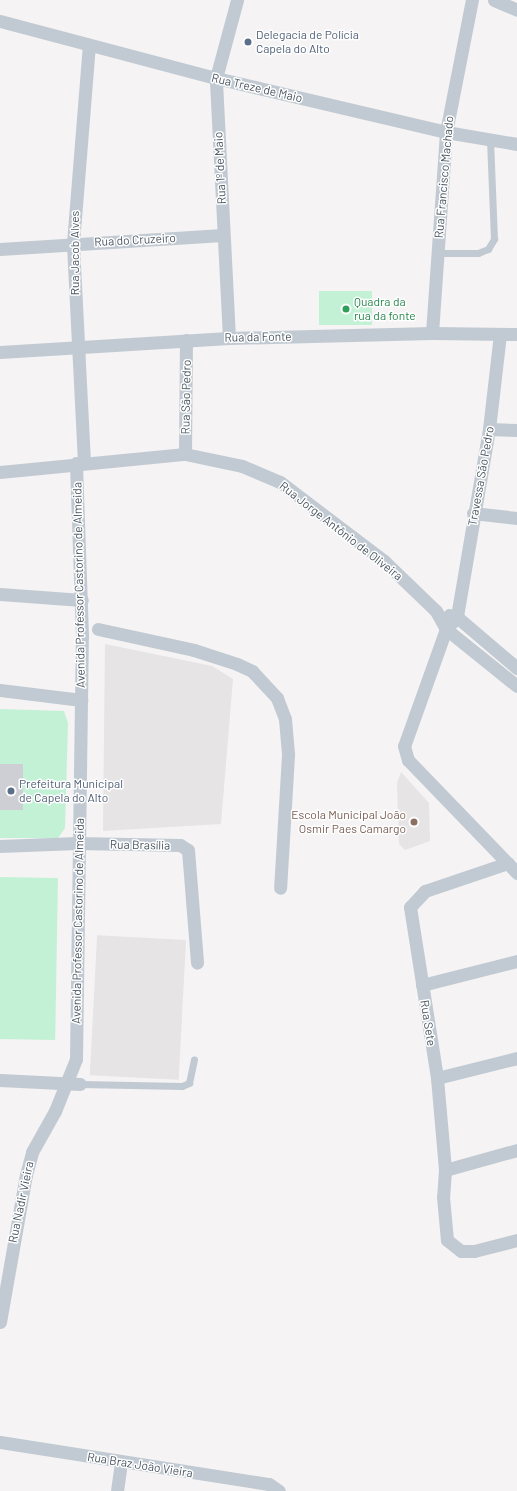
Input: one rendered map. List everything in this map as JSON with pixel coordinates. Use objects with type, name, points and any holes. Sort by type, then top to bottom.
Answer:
[{"type":"street","name":"Rua 1º de Maio","points":[[229,338],[216,78],[237,0]]},
{"type":"street","name":"Rua Francisco Machado","points":[[432,333],[446,132],[472,0]]},
{"type":"street","points":[[494,0],[517,10]]},
{"type":"street","name":"Rua Treze de Maio","points":[[0,20],[216,78],[446,132],[517,144]]},
{"type":"street","name":"Rua Jacob Alves","points":[[80,462],[78,348],[73,243],[89,45]]},
{"type":"street","name":"Rua do Cruzeiro","points":[[0,249],[73,243],[223,235]]},
{"type":"street","name":"Rua da Fonte","points":[[0,352],[229,338],[432,333],[517,334]]},
{"type":"street","name":"Travessa São Pedro","points":[[457,617],[489,429],[500,334]]},
{"type":"street","name":"Rua São Pedro","points":[[185,454],[186,340]]},
{"type":"street","points":[[489,429],[517,430]]},
{"type":"street","name":"Rua Jorge Antônio de Oliveira","points":[[0,472],[80,462],[185,454],[242,466],[280,482],[384,561],[436,611]]},
{"type":"street","name":"Avenida Professor Castorino de Almeida","points":[[55,1111],[74,1084],[76,1059],[77,843],[82,600],[80,462]]},
{"type":"street","points":[[474,513],[517,518]]},
{"type":"street","points":[[0,594],[82,600]]},
{"type":"street","points":[[436,611],[457,617],[517,668]]},
{"type":"street","points":[[436,611],[446,630],[517,686]]},
{"type":"street","points":[[457,617],[446,630],[404,746],[408,760],[517,873]]},
{"type":"street","points":[[98,629],[194,650],[237,664],[252,672],[277,698],[285,720],[288,755],[280,888]]},
{"type":"street","points":[[0,690],[81,700]]},
{"type":"street","name":"Rua Brasília","points":[[0,846],[77,843],[180,845],[188,850],[197,964]]},
{"type":"street","name":"Rua Sete","points":[[508,863],[425,891],[415,899],[410,907],[437,1078],[445,1170],[445,1230],[447,1240],[453,1247],[460,1251],[474,1251],[517,1240]]},
{"type":"street","points":[[422,985],[517,962]]},
{"type":"street","points":[[437,1078],[517,1058]]},
{"type":"street","points":[[0,1080],[74,1084]]},
{"type":"street","name":"Rua Nadir Vieira","points":[[0,1322],[26,1175],[32,1152],[55,1111]]},
{"type":"street","points":[[445,1170],[517,1150]]},
{"type":"street","name":"Rua Braz João Vieira","points":[[0,1442],[120,1462],[231,1485],[269,1484],[279,1491]]},
{"type":"street","points":[[117,1491],[120,1462]]},
{"type":"lane","points":[[437,253],[478,253],[488,249],[494,239],[490,140]]},
{"type":"lane","points":[[74,1084],[182,1086],[189,1082],[194,1060]]},
{"type":"shaded area","points":[[105,644],[212,666],[233,679],[221,824],[103,831]]},
{"type":"shaded area","name":"Escola Municipal João Osmir Paes Camargo","points":[[401,772],[429,803],[430,841],[405,850],[399,844],[397,783]]},
{"type":"shaded area","points":[[97,935],[186,940],[179,1080],[90,1075]]},
{"type":"green space","name":"Quadra da rua da fonte","points":[[319,291],[372,291],[372,325],[319,325]]},
{"type":"green space","points":[[0,709],[64,711],[68,723],[65,828],[58,838],[0,838]]},
{"type":"green space","points":[[0,877],[58,878],[55,1040],[0,1039]]},
{"type":"building","name":"Prefeitura Municipal de Capela do Alto","points":[[0,764],[23,764],[23,810],[0,810]]},
{"type":"place","name":"Delegacia de Polícia Capela do Alto","points":[[248,42]]},
{"type":"place","name":"Quadra da rua da fonte","points":[[346,309]]},
{"type":"place","name":"Prefeitura Municipal de Capela do Alto","points":[[11,791]]},
{"type":"place","name":"Escola Municipal João Osmir Paes Camargo","points":[[414,822]]}]
